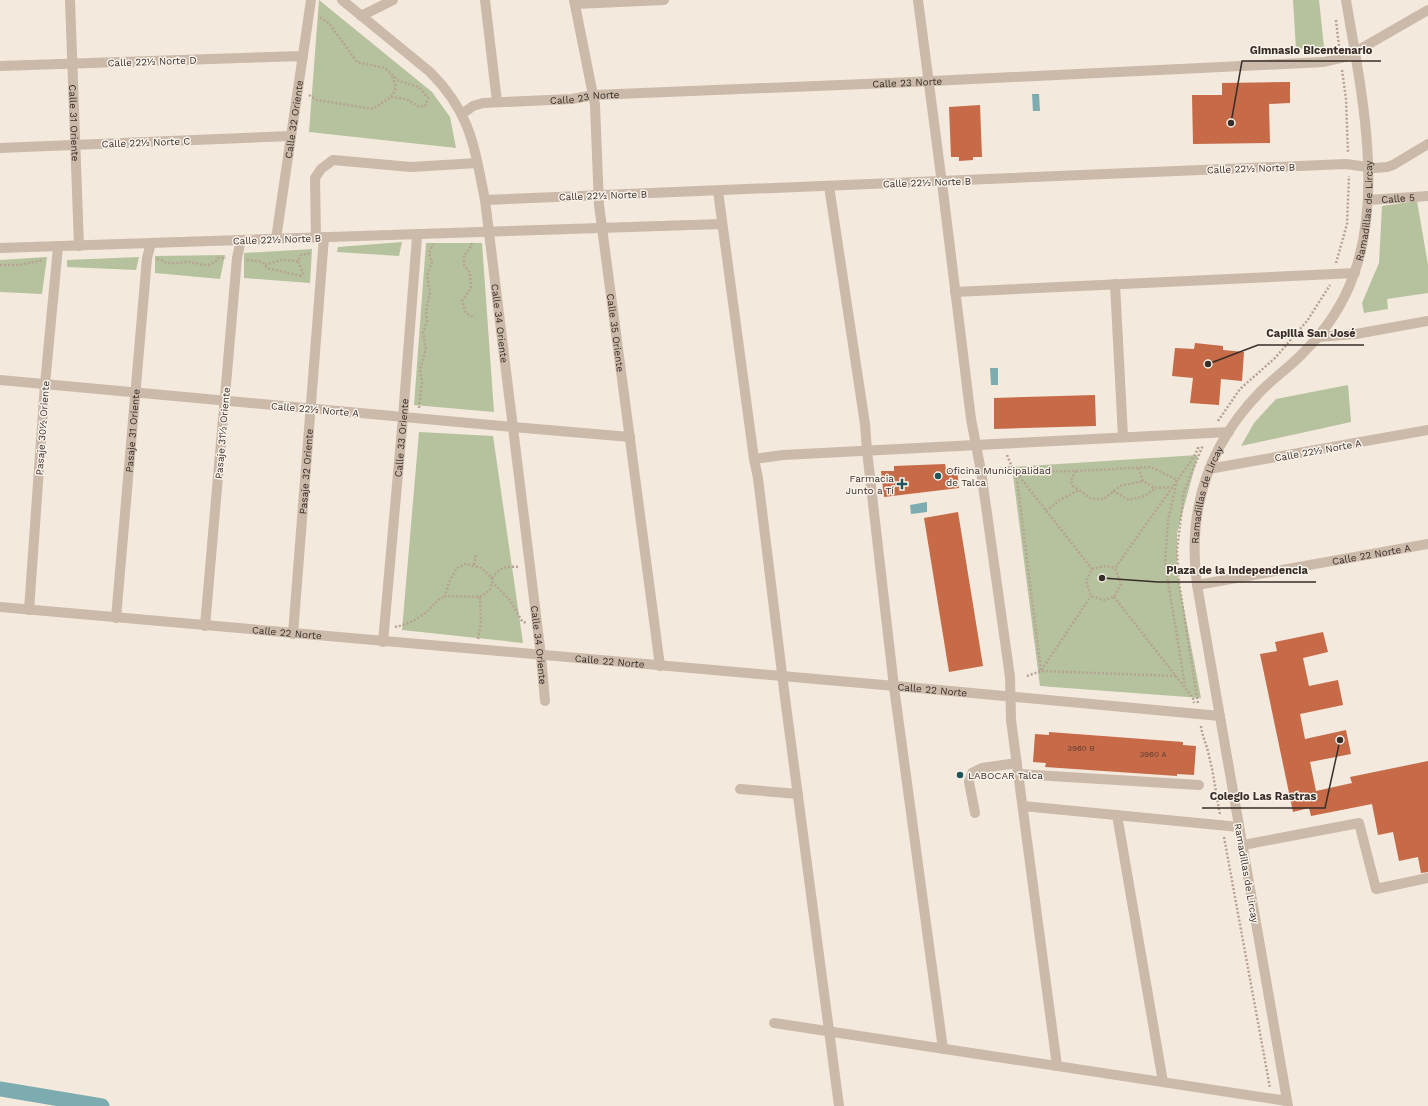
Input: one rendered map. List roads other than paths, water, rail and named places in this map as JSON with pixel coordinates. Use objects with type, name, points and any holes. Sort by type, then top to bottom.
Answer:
[{"type":"street","name":"Calle 31 Oriente","points":[[70,0],[79,246]]},
{"type":"street","name":"Calle 32 Oriente","points":[[276,239],[311,0]]},
{"type":"street","name":"Calle 34 Oriente","points":[[342,0],[430,72],[449,94],[462,114],[469,130],[485,200],[542,656],[545,701]]},
{"type":"street","points":[[361,16],[393,0]]},
{"type":"street","points":[[485,0],[496,102]]},
{"type":"street","points":[[574,2],[664,0]]},
{"type":"street","points":[[918,0],[971,419],[981,471],[1010,677],[1011,720],[1057,1066]]},
{"type":"street","name":"Ramadillas de Lircay","points":[[1287,1104],[1197,585],[1194,556],[1195,532],[1200,499],[1209,469],[1238,417],[1261,390],[1304,352],[1318,337],[1339,306],[1355,273],[1364,236],[1368,200],[1369,166],[1367,136],[1346,0]]},
{"type":"street","name":"Calle 35 Oriente","points":[[574,2],[594,95],[602,228],[660,666]]},
{"type":"street","name":"Calle 23 Norte","points":[[462,114],[478,104],[572,99],[594,95],[1314,63],[1341,58],[1355,52],[1428,10]]},
{"type":"street","name":"Calle 22½ Norte D","points":[[0,66],[303,56]]},
{"type":"street","name":"Calle 22½ Norte C","points":[[0,148],[291,136]]},
{"type":"street","name":"Calle 22½ Norte B","points":[[485,200],[1348,164],[1381,168],[1393,165],[1428,144]]},
{"type":"street","name":"Pasaje 32 Oriente","points":[[293,634],[323,254],[320,238],[315,178],[321,169],[333,160],[404,167],[477,163]]},
{"type":"street","points":[[829,186],[865,424],[894,687],[943,1049]]},
{"type":"street","points":[[718,190],[754,459],[758,478],[782,677],[839,1106]]},
{"type":"street","name":"Calle 5","points":[[1368,200],[1428,196]]},
{"type":"street","name":"Calle 22½ Norte B","points":[[0,248],[722,224]]},
{"type":"street","name":"Calle 33 Oriente","points":[[383,642],[418,235]]},
{"type":"street","name":"Pasaje 31½ Oriente","points":[[205,626],[237,258],[241,240]]},
{"type":"street","name":"Pasaje 31 Oriente","points":[[116,618],[147,258],[151,243]]},
{"type":"street","name":"Pasaje 30½ Oriente","points":[[29,610],[45,384],[58,260],[58,246]]},
{"type":"street","points":[[956,292],[1355,273]]},
{"type":"street","points":[[1115,284],[1123,437]]},
{"type":"street","points":[[1318,337],[1356,334],[1428,321]]},
{"type":"street","name":"Calle 22½ Norte A","points":[[0,380],[513,428],[630,437]]},
{"type":"street","name":"Calle 22½ Norte A","points":[[1209,469],[1428,430]]},
{"type":"street","points":[[754,459],[784,455],[1229,432]]},
{"type":"street","name":"Calle 22 Norte A","points":[[1197,585],[1428,544]]},
{"type":"street","name":"Calle 22 Norte","points":[[0,608],[1220,716]]},
{"type":"street","points":[[975,813],[969,782],[972,773],[982,768],[1017,763]]},
{"type":"street","points":[[1018,774],[1200,785]]},
{"type":"street","points":[[740,789],[798,794]]},
{"type":"street","points":[[1023,806],[1239,827]]},
{"type":"street","points":[[1117,816],[1163,1082]]},
{"type":"street","points":[[1243,845],[1359,823],[1376,889],[1428,878]]},
{"type":"street","points":[[774,1023],[1272,1099],[1287,1104]]},
{"type":"water","points":[[1032,94],[1039,94],[1040,111],[1033,111]]},
{"type":"water","points":[[990,368],[998,368],[998,385],[991,385]]},
{"type":"water","points":[[927,502],[927,512],[911,514],[910,505]]},
{"type":"waterway","points":[[0,1089],[102,1106]]},
{"type":"place","name":"Gimnasio Bicentenario","points":[[1231,123]]},
{"type":"place","name":"Capilla San José","points":[[1208,364]]},
{"type":"place","name":"Oficina Municipalidad de Talca","points":[[938,476]]},
{"type":"place","name":"Farmacia Junto a Tí","points":[[902,484]]},
{"type":"place","name":"Plaza de la Independencia","points":[[1102,578]]},
{"type":"place","name":"Colegio Las Rastras","points":[[1340,740]]},
{"type":"place","name":"LABOCAR Talca","points":[[960,775]]}]
